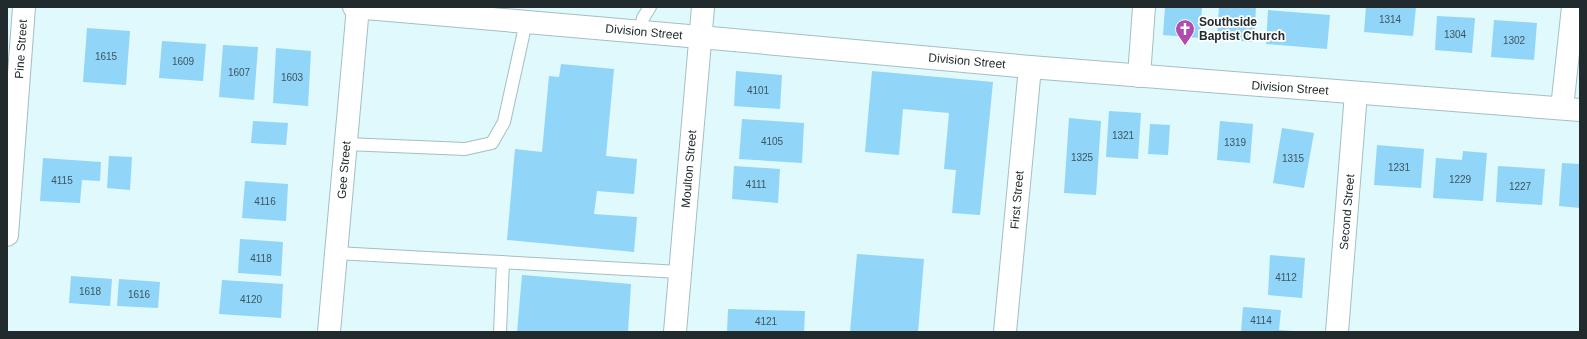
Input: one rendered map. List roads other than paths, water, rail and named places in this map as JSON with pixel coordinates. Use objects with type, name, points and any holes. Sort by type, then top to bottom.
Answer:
[{"type":"street","name":"Pine Street","points":[[7,235],[24,7]]},
{"type":"street","name":"Division Street","points":[[354,7],[1030,67],[1571,109]]},
{"type":"street","name":"Gee Street","points":[[329,332],[358,7]]},
{"type":"street","name":"Moulton Street","points":[[675,332],[703,7]]},
{"type":"street","points":[[1139,76],[1144,7]]},
{"type":"street","points":[[1571,109],[1573,7]]},
{"type":"street","name":"First Street","points":[[1005,332],[1030,67]]},
{"type":"street","name":"Second Street","points":[[1337,332],[1356,93]]},
{"type":"lane","points":[[640,32],[642,18],[650,7]]},
{"type":"lane","points":[[346,144],[466,149],[492,143],[504,122],[526,22]]},
{"type":"lane","points":[[336,253],[680,272]]},
{"type":"lane","points":[[500,332],[503,262]]},
{"type":"place","name":"Southside Baptist Church","points":[[1185,46]]}]
